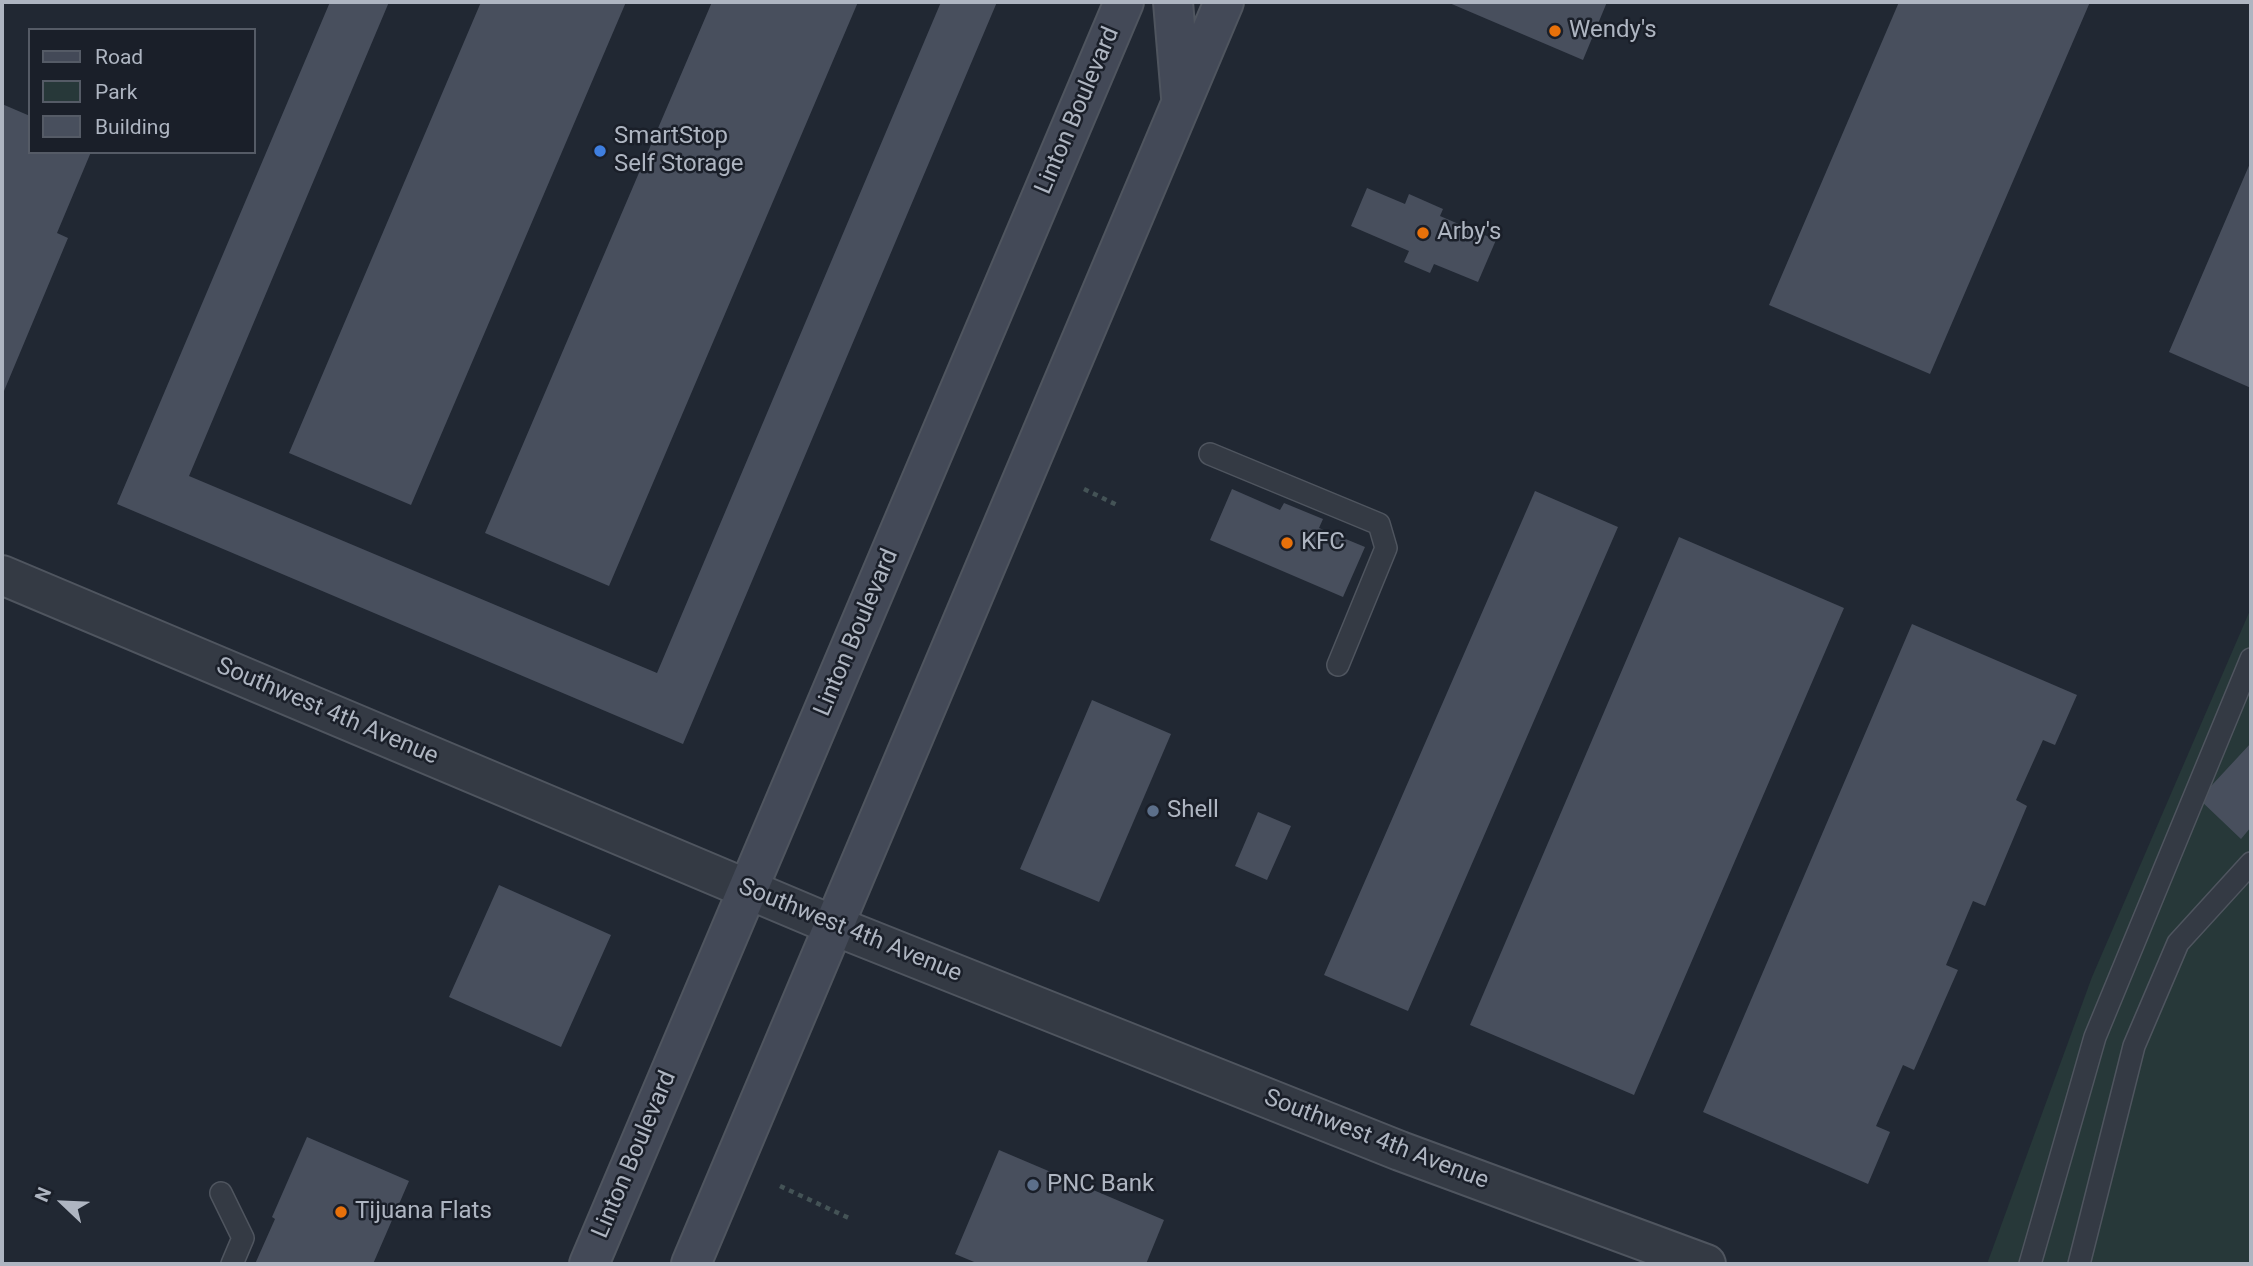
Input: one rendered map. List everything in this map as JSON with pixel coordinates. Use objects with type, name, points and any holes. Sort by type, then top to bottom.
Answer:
[{"type":"main road","name":"Linton Boulevard","points":[[589,1264],[1124,2]]},
{"type":"main road","points":[[1173,2],[1182,103]]},
{"type":"main road","points":[[691,1264],[1224,2]]},
{"type":"street","name":"Southwest 4th Avenue","points":[[2,575],[835,926],[1400,1151],[1706,1264]]},
{"type":"lane","points":[[1210,454],[1379,524],[1386,548],[1338,665]]},
{"type":"lane","points":[[2030,1264],[2095,1037],[2251,659]]},
{"type":"lane","points":[[2080,1264],[2134,1046],[2178,943],[2251,863]]},
{"type":"lane","points":[[221,1193],[243,1238],[232,1264]]},
{"type":"path","points":[[1084,489],[1119,506]]},
{"type":"path","points":[[780,1186],[851,1219]]},
{"type":"green space","points":[[2251,608],[2251,1264],[1987,1264],[2092,977]]},
{"type":"building","points":[[330,2],[389,2],[189,476],[657,673],[941,2],[997,2],[683,744],[117,504]]},
{"type":"building","points":[[481,2],[626,2],[411,505],[289,453]]},
{"type":"building","points":[[712,2],[858,2],[609,586],[485,533]]},
{"type":"building","name":"Wendy's","points":[[1447,2],[1607,2],[1583,60]]},
{"type":"building","points":[[1899,2],[2090,2],[1930,374],[1769,305]]},
{"type":"building","points":[[2,104],[28,115],[28,154],[90,154],[57,233],[68,238],[4,391]]},
{"type":"building","points":[[2251,161],[2251,388],[2169,352]]},
{"type":"building","name":"Arby's","points":[[1367,188],[1405,204],[1409,194],[1443,209],[1440,216],[1496,240],[1478,282],[1434,264],[1430,273],[1404,262],[1409,251],[1351,226]]},
{"type":"building","name":"KFC","points":[[1232,489],[1280,510],[1284,503],[1323,519],[1319,528],[1365,547],[1343,597],[1210,540]]},
{"type":"building","points":[[1535,491],[1618,527],[1408,1011],[1324,975]]},
{"type":"building","points":[[1679,537],[1844,608],[1634,1095],[1470,1025]]},
{"type":"building","points":[[1912,624],[2077,695],[2055,745],[2043,740],[2016,800],[2027,806],[1985,906],[1973,901],[1946,965],[1958,970],[1914,1070],[1903,1065],[1876,1126],[1890,1132],[1868,1184],[1703,1112]]},
{"type":"building","points":[[1092,700],[1171,734],[1099,902],[1020,869]]},
{"type":"building","points":[[2251,743],[2251,827],[2241,839],[2199,799]]},
{"type":"building","points":[[1258,812],[1291,826],[1267,880],[1235,866]]},
{"type":"building","points":[[499,885],[611,935],[561,1047],[449,997]]},
{"type":"building","points":[[307,1137],[409,1181],[373,1264],[255,1264]]},
{"type":"building","name":"PNC Bank","points":[[999,1150],[1164,1220],[1146,1264],[979,1264],[955,1254]]},
{"type":"place","name":"Wendy's","points":[[1555,31]]},
{"type":"place","name":"SmartStop Self Storage","points":[[600,151]]},
{"type":"place","name":"Arby's","points":[[1423,233]]},
{"type":"place","name":"KFC","points":[[1287,543]]},
{"type":"place","name":"Shell","points":[[1153,811]]},
{"type":"place","name":"PNC Bank","points":[[1033,1185]]},
{"type":"place","name":"Tijuana Flats","points":[[341,1212]]}]
